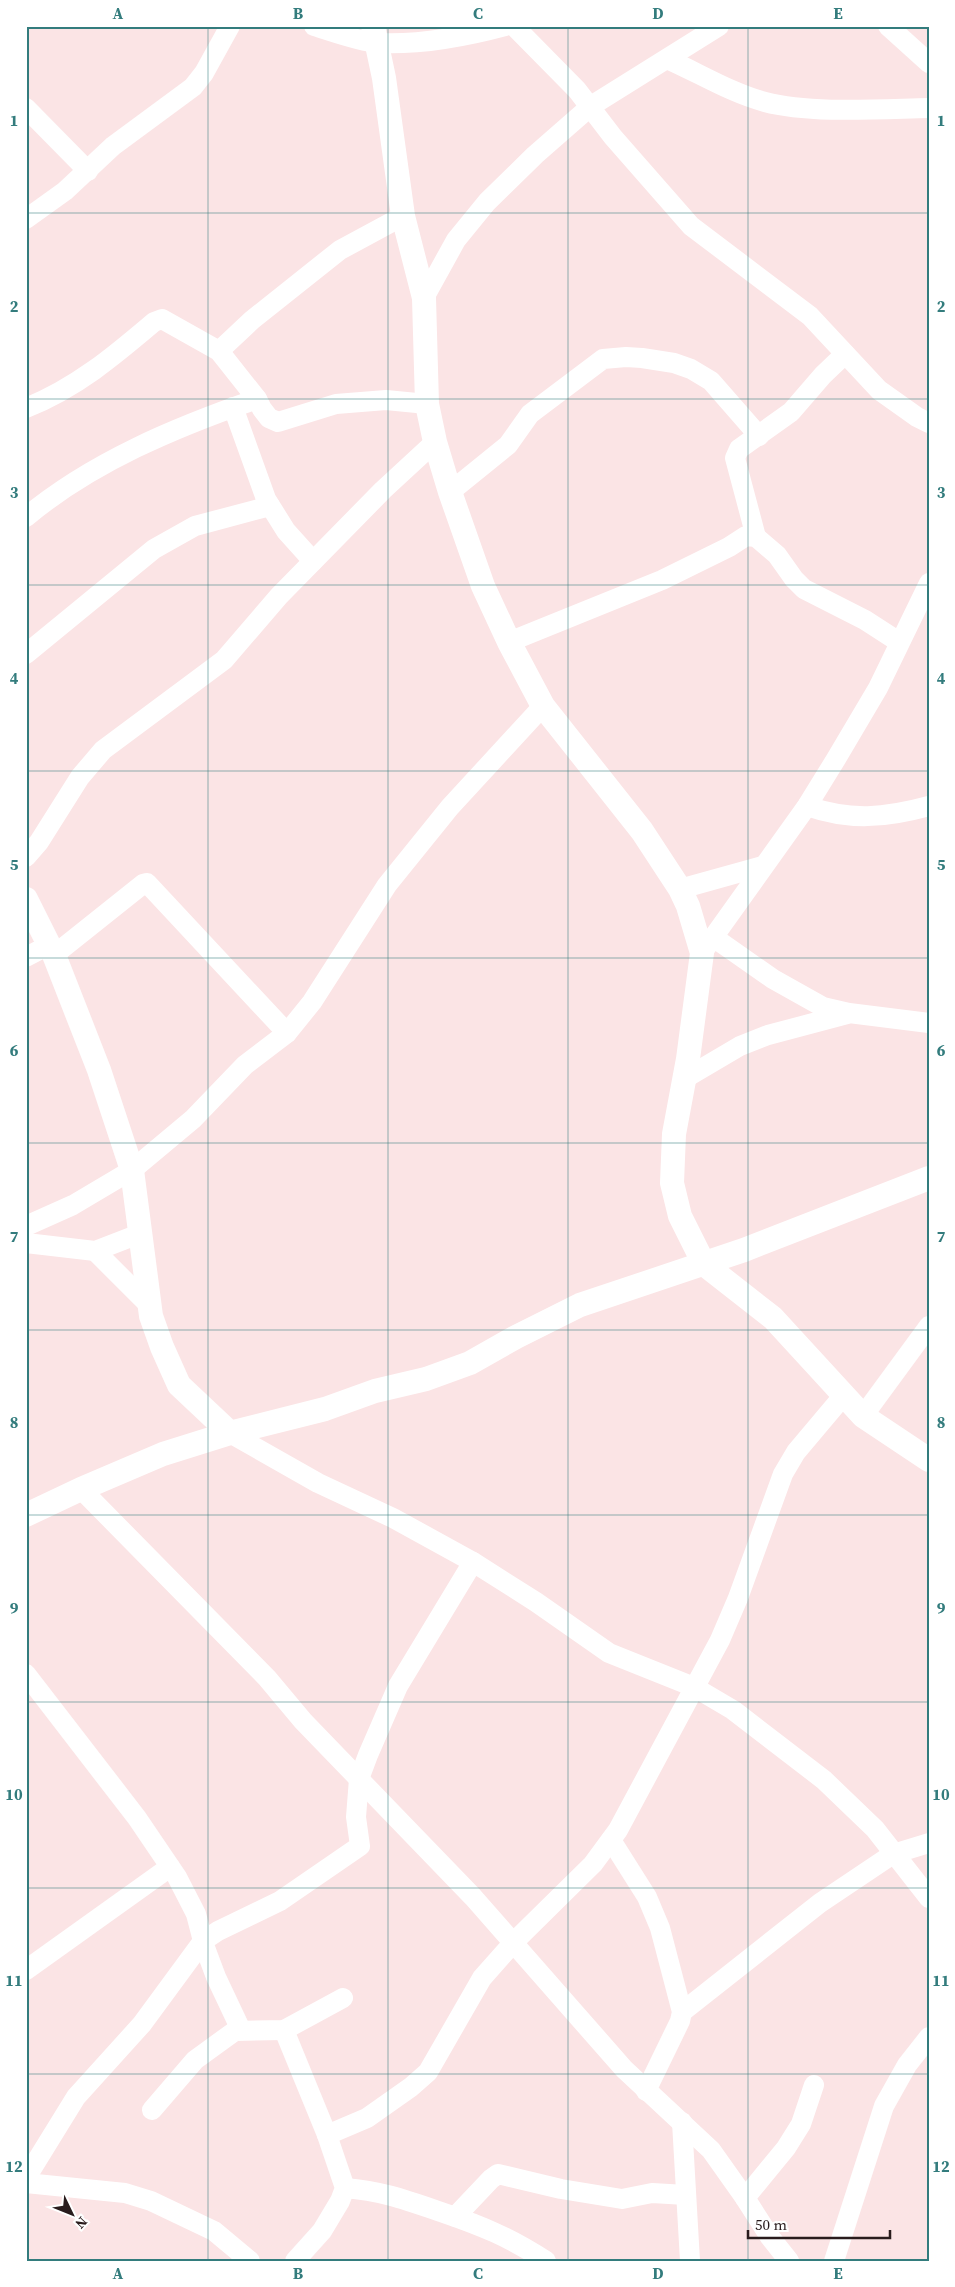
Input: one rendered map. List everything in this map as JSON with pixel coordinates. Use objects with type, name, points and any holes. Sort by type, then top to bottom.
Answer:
[{"type":"street","points":[[26,219],[88,171],[113,146],[193,87],[204,73],[230,26]]},
{"type":"street","points":[[314,26],[422,42],[475,34],[505,26]]},
{"type":"street","points":[[514,26],[591,106],[613,137],[691,226],[774,286],[810,316],[879,390],[917,417],[929,423]]},
{"type":"street","points":[[424,298],[456,240],[487,202],[591,106],[719,26]]},
{"type":"street","points":[[888,26],[929,63]]},
{"type":"street","points":[[375,34],[384,78],[404,216],[424,298],[426,404],[435,442],[450,492],[483,586],[509,642],[544,706],[642,831],[680,889],[707,945],[823,1007],[849,1013],[929,1023]]},
{"type":"street","points":[[667,60],[735,91],[766,102],[813,108],[929,108]]},
{"type":"street","points":[[26,108],[88,171]]},
{"type":"street","points":[[219,351],[252,320],[340,250],[404,216]]},
{"type":"street","points":[[26,408],[69,388],[83,379],[154,322],[162,319],[219,351],[257,399],[262,409],[270,418],[278,422],[336,404],[386,400],[426,404]]},
{"type":"street","points":[[756,537],[735,458],[739,449],[791,412],[823,375],[845,354]]},
{"type":"street","points":[[450,492],[508,444],[530,414],[603,359],[642,358],[674,363],[691,369],[711,381],[759,436]]},
{"type":"street","points":[[26,517],[65,488],[137,447],[257,399]]},
{"type":"street","points":[[233,407],[266,499],[286,531],[313,561]]},
{"type":"street","points":[[26,857],[39,842],[80,777],[104,750],[224,660],[279,596],[383,490],[435,442]]},
{"type":"street","points":[[26,654],[154,549],[195,526],[270,506]]},
{"type":"street","points":[[509,642],[662,580],[729,547],[746,536],[756,537],[777,554],[794,579],[804,589],[865,620],[899,642]]},
{"type":"street","points":[[929,583],[878,688],[807,806],[707,945],[674,1134],[672,1183],[680,1216],[704,1264],[772,1318],[863,1416],[929,1460]]},
{"type":"street","points":[[26,1226],[73,1205],[132,1170],[193,1119],[245,1064],[287,1033],[312,1002],[387,885],[450,807],[544,706]]},
{"type":"street","points":[[807,806],[826,813],[862,817],[895,815],[929,806]]},
{"type":"street","points":[[680,889],[763,866]]},
{"type":"street","points":[[26,957],[51,950],[142,884],[147,883],[287,1033]]},
{"type":"street","points":[[26,899],[51,950],[99,1070],[132,1170],[151,1316],[162,1347],[180,1385],[230,1433],[318,1483],[393,1518],[473,1562],[536,1602],[609,1653],[694,1687],[740,1715],[824,1780],[875,1829],[929,1898]]},
{"type":"street","points":[[684,1080],[740,1046],[768,1035],[849,1013]]},
{"type":"street","points":[[26,1515],[81,1488],[163,1454],[230,1433],[325,1409],[375,1391],[426,1379],[470,1363],[516,1336],[580,1305],[704,1264],[929,1178]]},
{"type":"street","points":[[26,1243],[95,1251],[139,1234]]},
{"type":"street","points":[[95,1251],[149,1305]]},
{"type":"street","points":[[863,1416],[929,1326]]},
{"type":"street","points":[[327,2135],[367,2118],[411,2087],[428,2072],[482,1978],[514,1942],[593,1864],[618,1830],[720,1640],[738,1598],[783,1474],[796,1452],[844,1395]]},
{"type":"street","points":[[81,1488],[267,1678],[303,1721],[514,1942],[588,2030],[646,2091],[711,2150],[788,2261]]},
{"type":"street","points":[[26,2178],[76,2097],[142,2024],[203,1941],[218,1931],[280,1901],[360,1846],[356,1817],[359,1779],[398,1686],[473,1562]]},
{"type":"street","points":[[26,1674],[137,1818],[170,1866],[196,1914],[216,1977],[241,2030]]},
{"type":"street","points":[[611,1840],[647,1897],[660,1928],[682,2012],[680,2021],[646,2091]]},
{"type":"street","points":[[682,2012],[820,1903],[893,1854],[929,1843]]},
{"type":"street","points":[[26,1970],[170,1866]]},
{"type":"street","points":[[152,2110],[195,2060],[235,2030],[284,2030],[343,1998]]},
{"type":"street","points":[[284,2030],[327,2135],[345,2188],[340,2201],[322,2232],[295,2261]]},
{"type":"street","points":[[834,2261],[884,2106],[907,2065],[929,2037]]},
{"type":"street","points":[[745,2198],[786,2148],[801,2124],[814,2085]]},
{"type":"street","points":[[682,2122],[690,2261]]},
{"type":"street","points":[[455,2217],[498,2174],[561,2189],[622,2199],[652,2193],[686,2195]]},
{"type":"street","points":[[26,2183],[125,2193],[151,2201],[214,2231],[250,2261]]},
{"type":"street","points":[[345,2188],[376,2191],[489,2229],[516,2241],[546,2261]]}]
